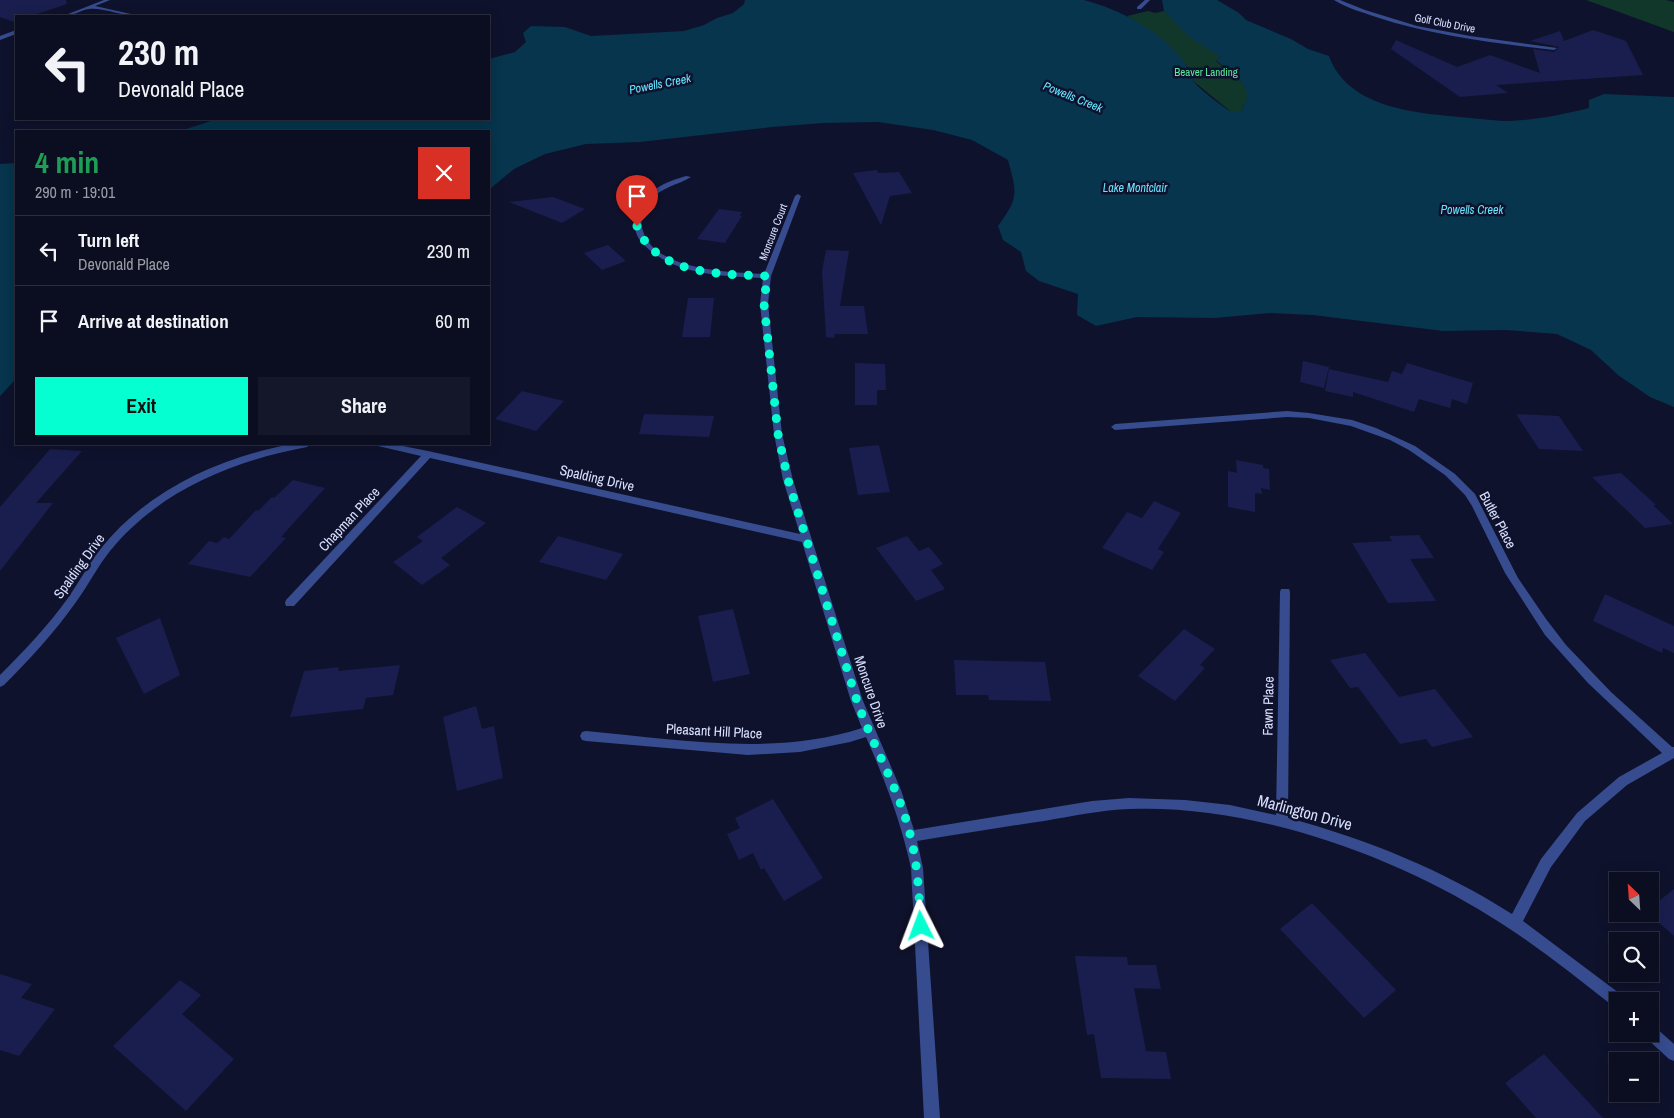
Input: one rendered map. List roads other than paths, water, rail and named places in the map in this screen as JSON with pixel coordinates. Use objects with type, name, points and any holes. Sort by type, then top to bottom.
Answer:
[{"type":"street","points":[[68,15],[108,0]]},
{"type":"street","points":[[1139,8],[1148,0]]},
{"type":"street","name":"Golf Club Drive","points":[[1336,0],[1385,19],[1432,32],[1554,48]]},
{"type":"street","points":[[90,7],[133,15]]},
{"type":"street","points":[[0,38],[15,32]]},
{"type":"street","points":[[688,177],[661,187],[642,206],[637,226],[649,247],[680,265],[700,271],[767,276]]},
{"type":"street","name":"Moncure Court","points":[[767,276],[798,196]]},
{"type":"street","name":"Moncure Drive","points":[[767,276],[764,304],[778,434],[788,480],[868,731],[895,790],[911,836],[917,868],[932,1118]]},
{"type":"street","name":"Butler Place","points":[[1115,427],[1308,414],[1357,424],[1411,446],[1436,462],[1457,480],[1474,500],[1497,549],[1519,589],[1550,633],[1590,680],[1672,753]]},
{"type":"street","name":"Spalding Drive","points":[[0,682],[42,638],[73,599],[96,562],[111,543],[138,516],[165,496],[226,466],[288,447],[301,445]]},
{"type":"street","name":"Spalding Drive","points":[[386,445],[807,539]]},
{"type":"street","name":"Chapman Place","points":[[290,603],[428,454]]},
{"type":"street","name":"Fawn Place","points":[[1282,821],[1284,592]]},
{"type":"street","name":"Pleasant Hill Place","points":[[586,736],[748,750],[800,747],[850,737],[868,731]]},
{"type":"street","points":[[1514,924],[1546,863],[1582,817],[1623,781],[1672,753]]},
{"type":"street","name":"Marlington Drive","points":[[911,836],[1104,805],[1140,803],[1202,807],[1282,821],[1356,844],[1424,873],[1478,901],[1561,956],[1609,994]]},
{"type":"street","points":[[1659,1040],[1674,1054]]},
{"type":"water","name":"Lake Montclair","points":[[745,0],[1084,0],[1125,15],[1150,30],[1182,59],[1198,87],[1230,111],[1241,111],[1246,102],[1245,88],[1236,76],[1216,60],[1221,57],[1189,37],[1164,11],[1162,0],[1217,0],[1239,13],[1246,20],[1291,39],[1308,49],[1329,56],[1338,73],[1366,97],[1384,104],[1423,113],[1513,121],[1546,117],[1589,108],[1589,100],[1604,94],[1674,97],[1674,407],[1650,397],[1618,375],[1591,350],[1557,334],[1506,330],[1443,331],[1313,315],[1270,313],[1215,318],[1137,317],[1096,326],[1077,315],[1078,294],[1039,281],[1026,271],[1021,252],[1003,240],[998,226],[1010,208],[1014,195],[1008,160],[972,140],[933,130],[878,122],[823,123],[640,142],[586,144],[545,154],[514,169],[490,190],[490,130],[183,130],[214,120],[490,120],[490,59],[515,52],[526,42],[523,33],[531,26],[565,27],[591,36],[684,31],[733,13],[744,4]]},
{"type":"water","points":[[15,163],[15,380],[0,396],[0,164]]},
{"type":"park label","name":"Beaver Landing","points":[[1206,72]]},
{"type":"water label","name":"Powells Creek","points":[[660,84]]},
{"type":"water label","name":"Powells Creek","points":[[1073,97]]},
{"type":"water label","name":"Powells Creek","points":[[1472,210]]}]
